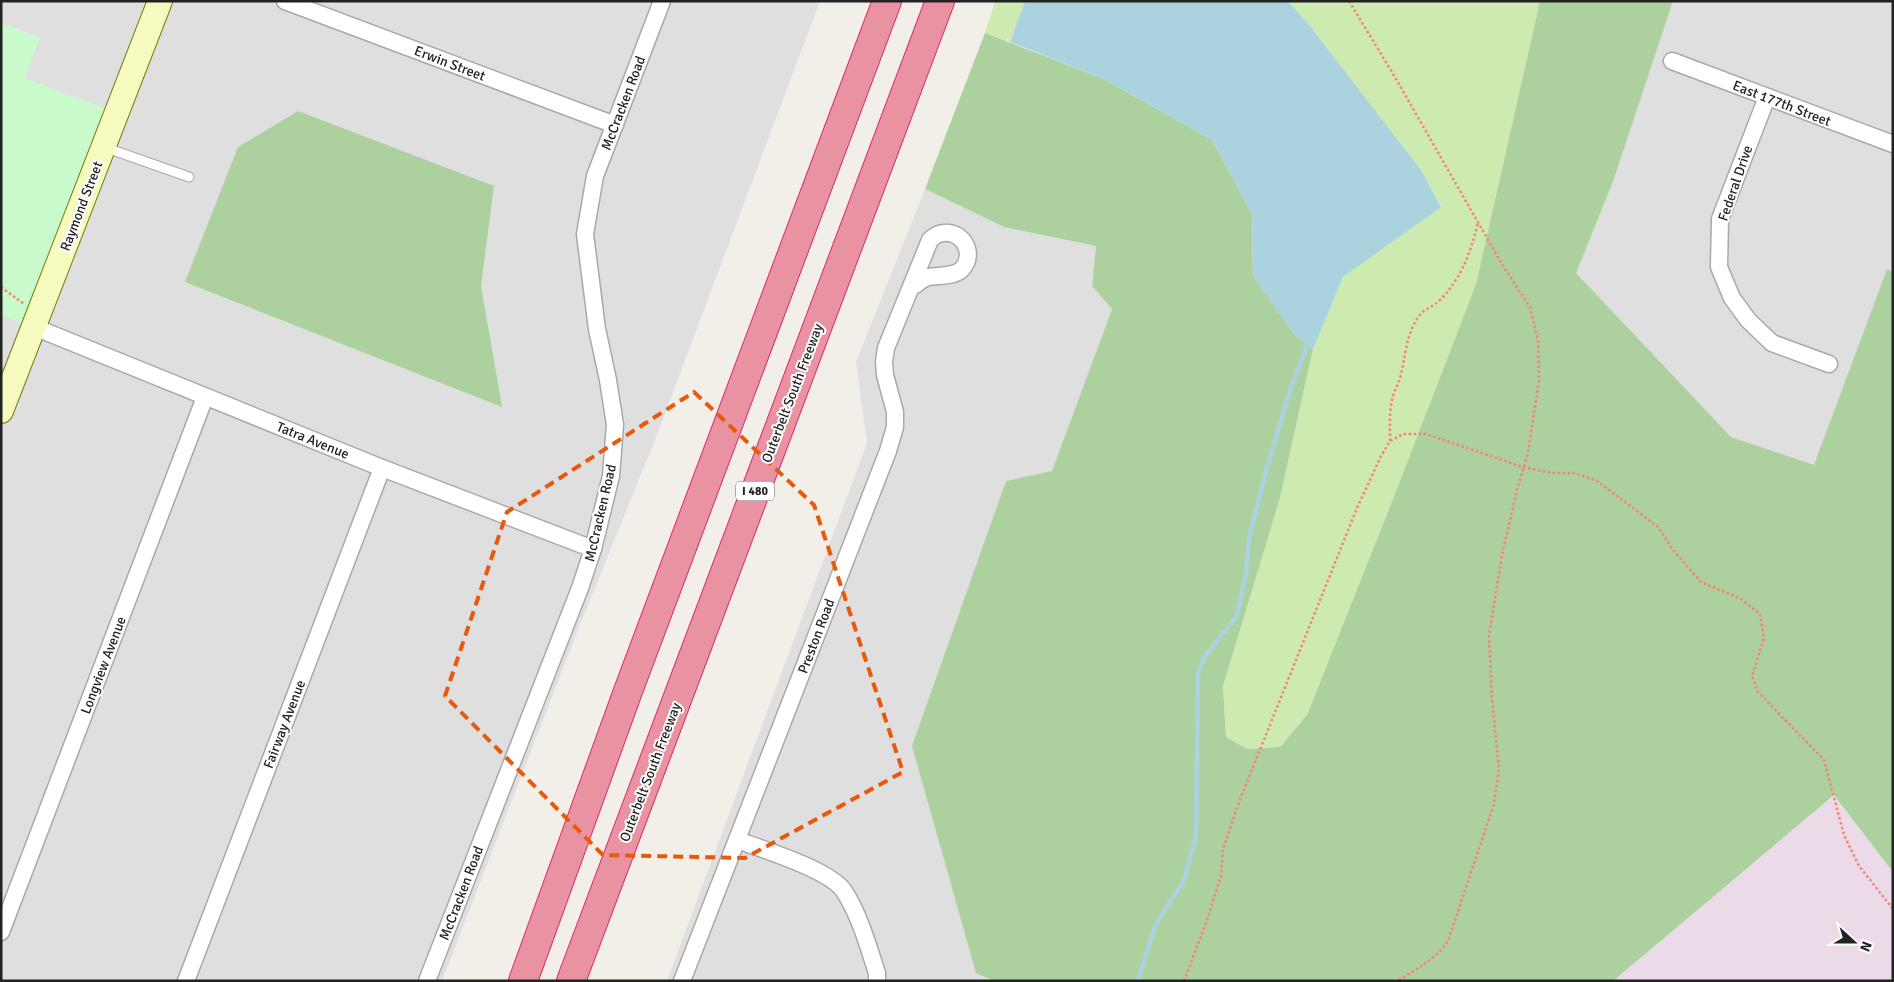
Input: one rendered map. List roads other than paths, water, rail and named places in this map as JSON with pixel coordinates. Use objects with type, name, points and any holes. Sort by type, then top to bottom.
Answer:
[{"type":"highway","points":[[523,981],[628,691],[887,1]]},
{"type":"highway","name":"Outerbelt South Freeway","points":[[571,981],[940,1]]},
{"type":"highway","points":[[510,981],[628,691]]},
{"type":"street","name":"Raymond Street","points":[[1,411],[29,316],[104,146],[160,1]]},
{"type":"street","name":"Erwin Street","points":[[285,1],[614,125]]},
{"type":"street","name":"McCracken Road","points":[[427,981],[580,588],[593,549],[611,476],[615,426],[608,380],[597,329],[585,234],[595,176],[662,1]]},
{"type":"street","name":"East 177th Street","points":[[1672,61],[1893,144]]},
{"type":"street","name":"Federal Drive","points":[[1767,97],[1720,219],[1719,267],[1732,298],[1748,320],[1772,343],[1829,364]]},
{"type":"street","name":"Preston Road","points":[[682,981],[888,451],[895,427],[895,412],[885,376],[886,348],[912,287]]},
{"type":"street","name":"Tatra Avenue","points":[[29,316],[205,397],[382,468],[593,549]]},
{"type":"street","name":"Longview Avenue","points":[[1,932],[205,397]]},
{"type":"street","name":"Fairway Avenue","points":[[186,981],[382,468]]},
{"type":"street","points":[[737,840],[817,870],[843,889],[858,920],[877,974],[877,981]]},
{"type":"lane","points":[[104,146],[189,177]]},
{"type":"water","points":[[1025,1],[1288,1],[1310,26],[1421,170],[1441,207],[1343,277],[1313,349],[1295,335],[1253,276],[1252,214],[1212,140],[1104,79],[1010,42]]},
{"type":"waterway","points":[[1138,981],[1155,926],[1184,880],[1196,836],[1198,673],[1205,656],[1236,617],[1246,575],[1249,538],[1265,475],[1290,390],[1309,340]]}]
